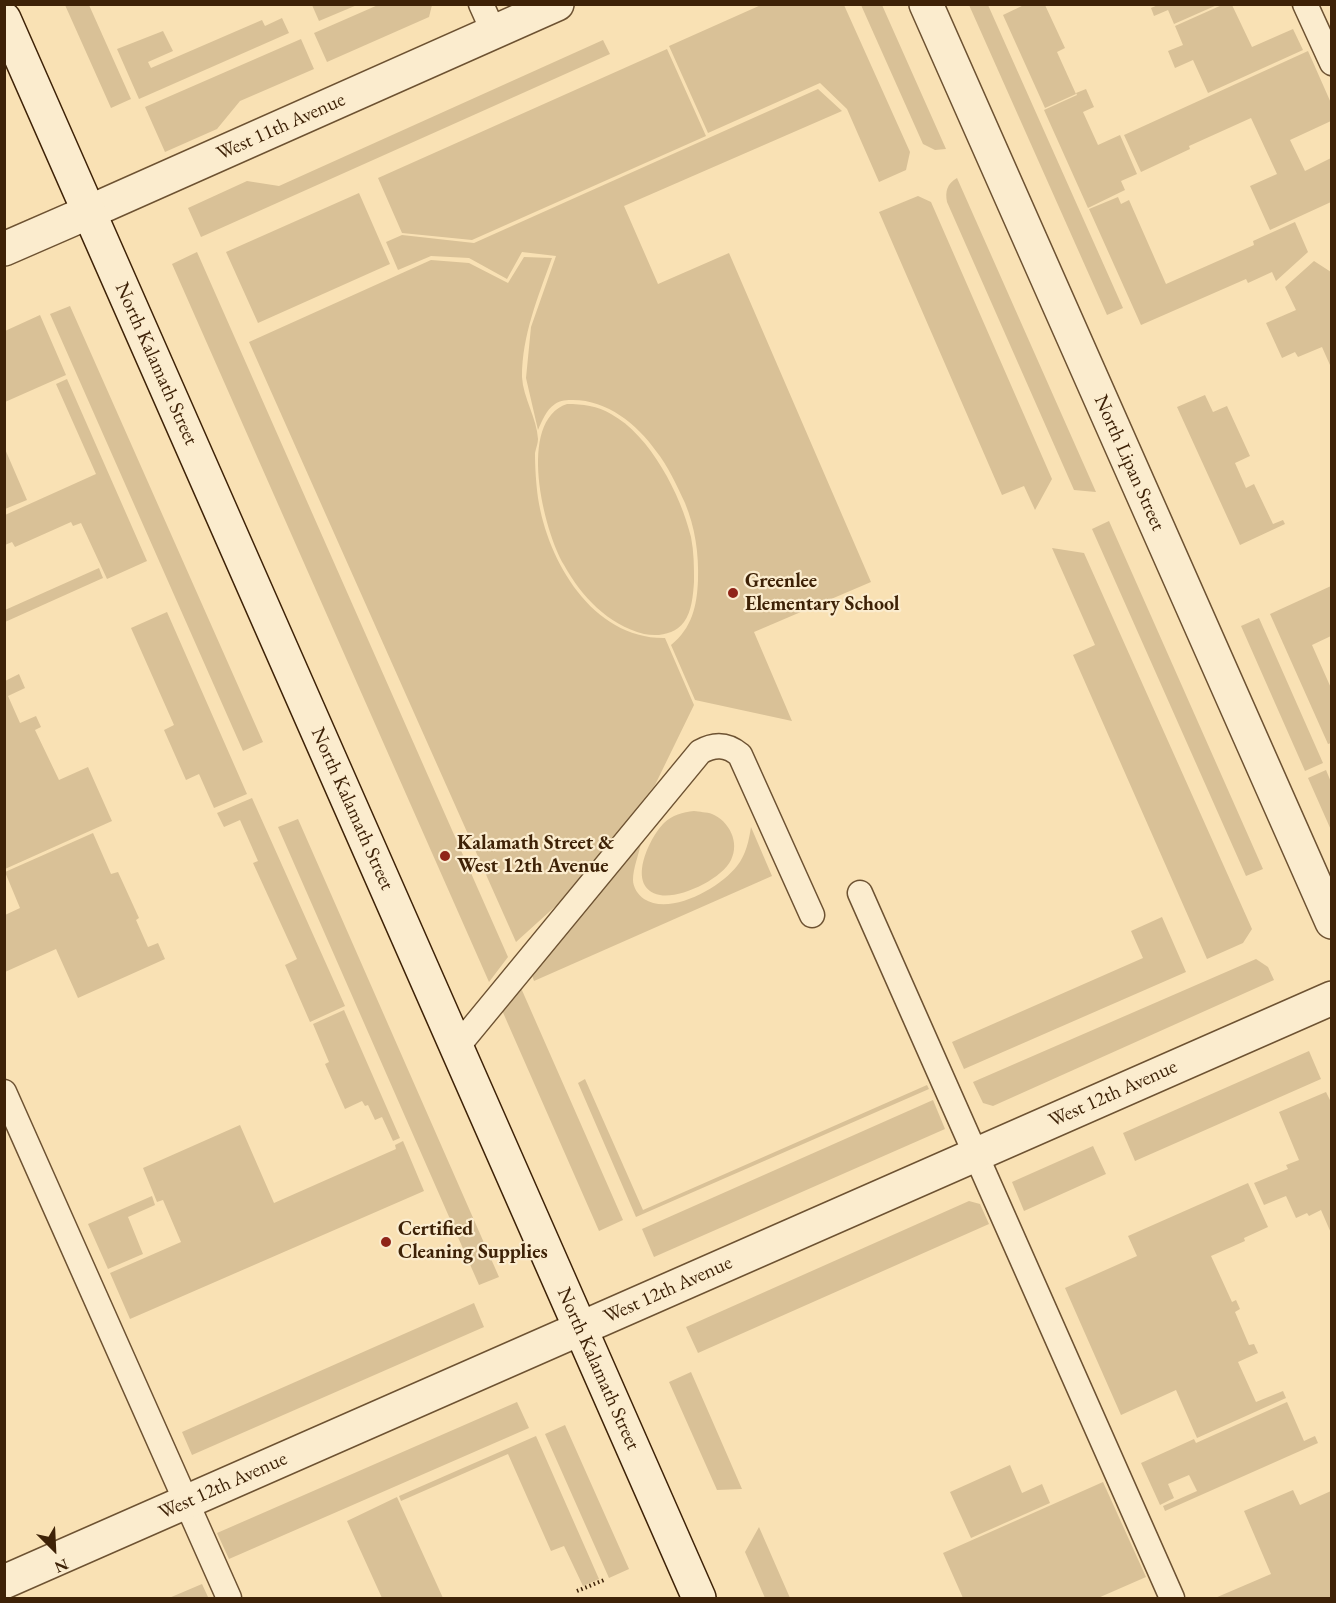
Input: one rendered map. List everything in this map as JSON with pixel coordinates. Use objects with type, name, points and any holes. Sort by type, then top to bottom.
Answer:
[{"type":"street","name":"West 11th Avenue","points":[[4,249],[89,212],[488,19],[557,4]]},
{"type":"street","name":"North Lipan Street","points":[[926,4],[1332,922]]},
{"type":"street","name":"North Kalamath Street","points":[[4,19],[699,1599]]},
{"type":"street","name":"West 12th Avenue","points":[[4,1582],[1332,998]]},
{"type":"lane","points":[[1305,4],[1332,63]]},
{"type":"lane","points":[[457,1047],[700,752],[710,746],[733,749],[740,755],[812,915]]},
{"type":"lane","points":[[860,893],[1172,1599]]},
{"type":"lane","points":[[4,1092],[229,1599]]},
{"type":"path","points":[[578,1591],[603,1580]]},
{"type":"shaded area","points":[[1026,4],[1045,5],[1065,48],[1057,52],[1076,94],[1045,108],[1003,15]]},
{"type":"shaded area","points":[[65,5],[89,5],[131,99],[111,108]]},
{"type":"shaded area","points":[[312,5],[357,5],[319,21]]},
{"type":"shaded area","points":[[378,5],[432,5],[429,17],[327,62],[314,33]]},
{"type":"shaded area","points":[[761,5],[844,5],[910,152],[906,170],[879,182],[847,109],[820,83],[708,133],[669,46]]},
{"type":"shaded area","points":[[861,5],[882,5],[946,149],[935,150],[923,144]]},
{"type":"shaded area","points":[[969,5],[988,5],[1123,308],[1107,315]]},
{"type":"shaded area","points":[[1158,5],[1217,5],[1174,24],[1168,10],[1154,16],[1151,8]]},
{"type":"shaded area","points":[[1222,5],[1232,5],[1252,47],[1293,29],[1303,50],[1208,93],[1193,60],[1175,68],[1168,51],[1183,45],[1175,26]]},
{"type":"shaded area","points":[[282,18],[289,33],[139,99],[117,49],[163,31],[173,51],[148,62],[151,68],[262,20],[265,26]]},
{"type":"shaded area","points":[[301,39],[314,69],[240,101],[217,129],[165,152],[145,107]]},
{"type":"shaded area","points":[[603,40],[610,54],[201,237],[188,208],[247,181],[279,186]]},
{"type":"shaded area","points":[[667,49],[706,136],[472,240],[402,233],[378,178]]},
{"type":"shaded area","points":[[1308,51],[1331,103],[1331,121],[1290,140],[1305,171],[1331,158],[1331,202],[1270,230],[1250,186],[1277,174],[1251,118],[1189,146],[1190,149],[1141,172],[1124,135]]},
{"type":"shaded area","points":[[818,89],[842,111],[624,206],[658,284],[729,253],[871,582],[754,632],[792,721],[695,700],[671,645],[689,624],[695,608],[698,580],[696,541],[679,490],[648,441],[620,415],[586,401],[562,401],[552,406],[538,430],[526,378],[531,327],[556,256],[522,252],[507,279],[469,258],[431,256],[398,270],[386,242],[402,235],[474,243]]},
{"type":"shaded area","points":[[1086,89],[1094,107],[1083,112],[1098,145],[1120,135],[1137,174],[1121,181],[1125,190],[1088,208],[1044,110]]},
{"type":"shaded area","points":[[957,178],[1096,492],[1074,490],[947,202],[948,188]]},
{"type":"shaded area","points":[[359,193],[390,264],[258,323],[226,252]]},
{"type":"shaded area","points":[[918,196],[931,202],[1052,479],[1035,510],[1024,486],[1002,495],[879,212]]},
{"type":"shaded area","points":[[1118,197],[1121,204],[1129,200],[1166,284],[1254,245],[1253,241],[1295,222],[1308,252],[1276,281],[1272,272],[1248,283],[1246,279],[1141,325],[1089,209]]},
{"type":"shaded area","points":[[197,252],[508,957],[489,982],[172,264]]},
{"type":"shaded area","points":[[524,257],[552,258],[528,331],[522,377],[537,431],[538,441],[535,453],[537,493],[543,522],[552,547],[578,592],[596,611],[616,626],[639,635],[665,638],[694,705],[655,785],[569,894],[516,942],[249,342],[431,260],[469,263],[508,283]]},
{"type":"shaded area","points":[[1314,261],[1331,272],[1332,364],[1330,365],[1322,347],[1298,357],[1295,352],[1282,358],[1266,323],[1296,310],[1285,287]]},
{"type":"shaded area","points":[[70,306],[263,742],[243,751],[50,314]]},
{"type":"shaded area","points":[[40,315],[66,375],[5,402],[5,331]]},
{"type":"shaded area","points":[[67,379],[147,561],[107,579],[81,523],[73,526],[71,522],[15,547],[12,542],[5,545],[5,515],[96,474],[56,384]]},
{"type":"shaded area","points":[[1205,395],[1213,412],[1227,406],[1250,456],[1235,463],[1246,488],[1254,484],[1273,524],[1283,520],[1285,524],[1240,545],[1177,407]]},
{"type":"shaded area","points":[[567,404],[601,409],[625,424],[651,451],[672,485],[691,537],[694,582],[692,603],[687,618],[671,632],[661,635],[644,634],[618,624],[587,598],[571,577],[556,549],[543,504],[538,453],[542,432],[551,414]]},
{"type":"shaded area","points":[[5,449],[27,500],[4,509]]},
{"type":"shaded area","points":[[1109,521],[1263,869],[1246,876],[1092,529]]},
{"type":"shaded area","points":[[1052,548],[1084,553],[1252,929],[1243,943],[1207,959],[1073,655],[1095,645]]},
{"type":"shaded area","points":[[99,568],[103,578],[5,622],[5,610]]},
{"type":"shaded area","points":[[1331,586],[1331,636],[1312,645],[1331,688],[1331,743],[1328,744],[1270,614]]},
{"type":"shaded area","points":[[167,612],[247,794],[214,808],[199,774],[186,780],[164,730],[174,725],[131,628]]},
{"type":"shaded area","points":[[1259,618],[1323,763],[1305,771],[1241,626]]},
{"type":"shaded area","points":[[19,674],[25,688],[8,696],[20,723],[36,716],[41,727],[35,730],[59,780],[88,767],[112,821],[5,869],[5,681]]},
{"type":"shaded area","points":[[1326,770],[1331,782],[1331,830],[1308,778]]},
{"type":"shaded area","points":[[252,798],[345,1006],[310,1022],[285,965],[297,959],[253,863],[258,861],[240,820],[224,827],[217,813]]},
{"type":"shaded area","points":[[694,811],[712,814],[728,827],[734,846],[731,860],[719,874],[689,891],[660,895],[650,891],[644,883],[642,873],[643,862],[652,840],[664,823],[671,818]]},
{"type":"shaded area","points":[[298,819],[499,1277],[479,1285],[278,827]]},
{"type":"shaded area","points":[[751,827],[772,876],[534,981],[532,975],[641,843],[633,875],[635,888],[644,899],[667,904],[680,902],[707,891],[729,874],[743,857]]},
{"type":"shaded area","points":[[93,833],[111,874],[118,872],[139,918],[136,920],[148,947],[158,943],[165,959],[78,998],[56,949],[5,972],[5,915],[20,908],[5,872]]},
{"type":"shaded area","points":[[1162,917],[1186,972],[964,1069],[952,1042],[1143,958],[1131,931]]},
{"type":"shaded area","points":[[1256,959],[1268,967],[1274,980],[993,1106],[983,1103],[973,1082]]},
{"type":"shaded area","points":[[521,988],[623,1220],[599,1231],[501,1008]]},
{"type":"shaded area","points":[[344,1010],[400,1138],[393,1141],[382,1117],[375,1120],[368,1105],[365,1106],[362,1101],[345,1109],[325,1064],[329,1062],[313,1024]]},
{"type":"shaded area","points":[[1309,1051],[1321,1079],[1135,1161],[1123,1133]]},
{"type":"shaded area","points":[[585,1079],[643,1210],[927,1085],[929,1089],[636,1217],[578,1083]]},
{"type":"shaded area","points":[[1326,1092],[1332,1104],[1331,1233],[1321,1210],[1309,1216],[1307,1213],[1296,1218],[1286,1196],[1264,1205],[1254,1183],[1288,1169],[1286,1165],[1299,1160],[1279,1112]]},
{"type":"shaded area","points":[[933,1100],[945,1129],[654,1257],[642,1229]]},
{"type":"shaded area","points":[[240,1125],[274,1203],[396,1149],[395,1145],[403,1141],[424,1191],[130,1319],[110,1273],[181,1242],[163,1200],[157,1202],[143,1168]]},
{"type":"shaded area","points":[[1093,1146],[1106,1174],[1024,1211],[1012,1182]]},
{"type":"shaded area","points":[[1248,1183],[1268,1227],[1244,1238],[1245,1241],[1211,1256],[1232,1302],[1236,1300],[1240,1309],[1235,1312],[1249,1345],[1254,1344],[1258,1353],[1238,1362],[1256,1402],[1283,1391],[1286,1398],[1197,1438],[1176,1390],[1121,1415],[1065,1288],[1137,1256],[1128,1236]]},
{"type":"shaded area","points":[[152,1196],[155,1205],[128,1217],[143,1254],[108,1269],[88,1224]]},
{"type":"shaded area","points":[[969,1201],[980,1204],[989,1224],[698,1353],[686,1327]]},
{"type":"shaded area","points":[[474,1303],[484,1327],[192,1455],[182,1432]]},
{"type":"shaded area","points":[[691,1372],[742,1489],[717,1490],[669,1382]]},
{"type":"shaded area","points":[[517,1402],[529,1428],[229,1559],[217,1533]]},
{"type":"shaded area","points":[[1287,1402],[1304,1441],[1315,1436],[1318,1443],[1165,1511],[1163,1506],[1197,1491],[1189,1475],[1168,1484],[1174,1498],[1160,1505],[1141,1463],[1194,1439],[1196,1443]]},
{"type":"shaded area","points":[[565,1425],[629,1569],[609,1578],[545,1434]]},
{"type":"shaded area","points":[[536,1436],[599,1579],[583,1586],[564,1546],[551,1551],[508,1454],[401,1501],[399,1496]]},
{"type":"shaded area","points":[[1010,1465],[1022,1493],[1042,1484],[1050,1503],[971,1538],[950,1492]]},
{"type":"shaded area","points":[[1103,1482],[1146,1577],[1098,1598],[963,1598],[943,1553]]},
{"type":"shaded area","points":[[1293,1490],[1300,1505],[1331,1491],[1331,1598],[1215,1598],[1271,1574],[1244,1511]]},
{"type":"shaded area","points":[[397,1497],[443,1598],[382,1598],[347,1521]]},
{"type":"shaded area","points":[[759,1527],[790,1598],[765,1598],[745,1552]]},
{"type":"shaded area","points":[[202,1584],[208,1597],[206,1598],[169,1598]]},
{"type":"place","name":"Greenlee Elementary School","points":[[733,593]]},
{"type":"place","name":"Kalamath Street & West 12th Avenue","points":[[445,856]]},
{"type":"place","name":"Certified Cleaning Supplies","points":[[386,1242]]}]
